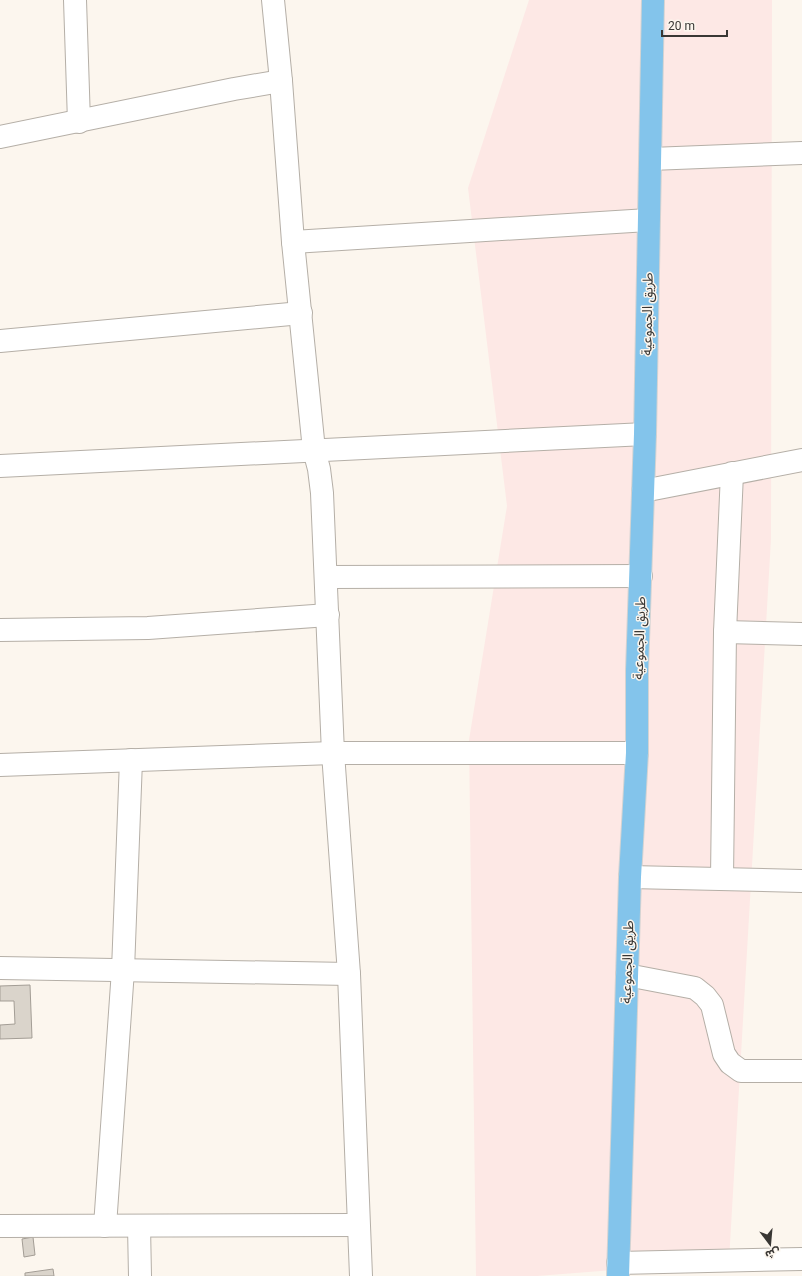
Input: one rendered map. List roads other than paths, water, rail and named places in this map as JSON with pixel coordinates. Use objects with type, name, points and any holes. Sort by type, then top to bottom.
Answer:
[{"type":"main road","name":"طريق الجموعية","points":[[618,1270],[630,877],[637,753],[637,671],[645,434],[648,220],[651,159],[652,0]]},
{"type":"street","points":[[75,0],[79,122]]},
{"type":"street","points":[[273,0],[281,81],[293,242],[314,450],[319,469],[322,493],[333,753],[349,974],[361,1276]]},
{"type":"street","points":[[0,137],[234,89],[281,81]]},
{"type":"street","points":[[651,159],[802,153]]},
{"type":"street","points":[[293,242],[648,220]]},
{"type":"street","points":[[0,341],[301,313]]},
{"type":"street","points":[[0,466],[645,434]]},
{"type":"street","points":[[642,491],[802,460]]},
{"type":"street","points":[[722,879],[725,632],[732,474]]},
{"type":"street","points":[[326,577],[641,576]]},
{"type":"street","points":[[0,630],[148,628],[328,615]]},
{"type":"street","points":[[725,632],[802,634]]},
{"type":"street","points":[[0,765],[333,753],[637,753]]},
{"type":"street","points":[[105,1226],[123,970],[131,760]]},
{"type":"street","points":[[630,877],[802,881]]},
{"type":"street","points":[[0,968],[349,974]]},
{"type":"street","points":[[627,975],[695,988],[706,996],[712,1005],[724,1054],[730,1063],[740,1071],[802,1071]]},
{"type":"street","points":[[0,1226],[358,1225]]},
{"type":"street","points":[[139,1226],[140,1276]]},
{"type":"street","points":[[618,1270],[802,1259]]}]
